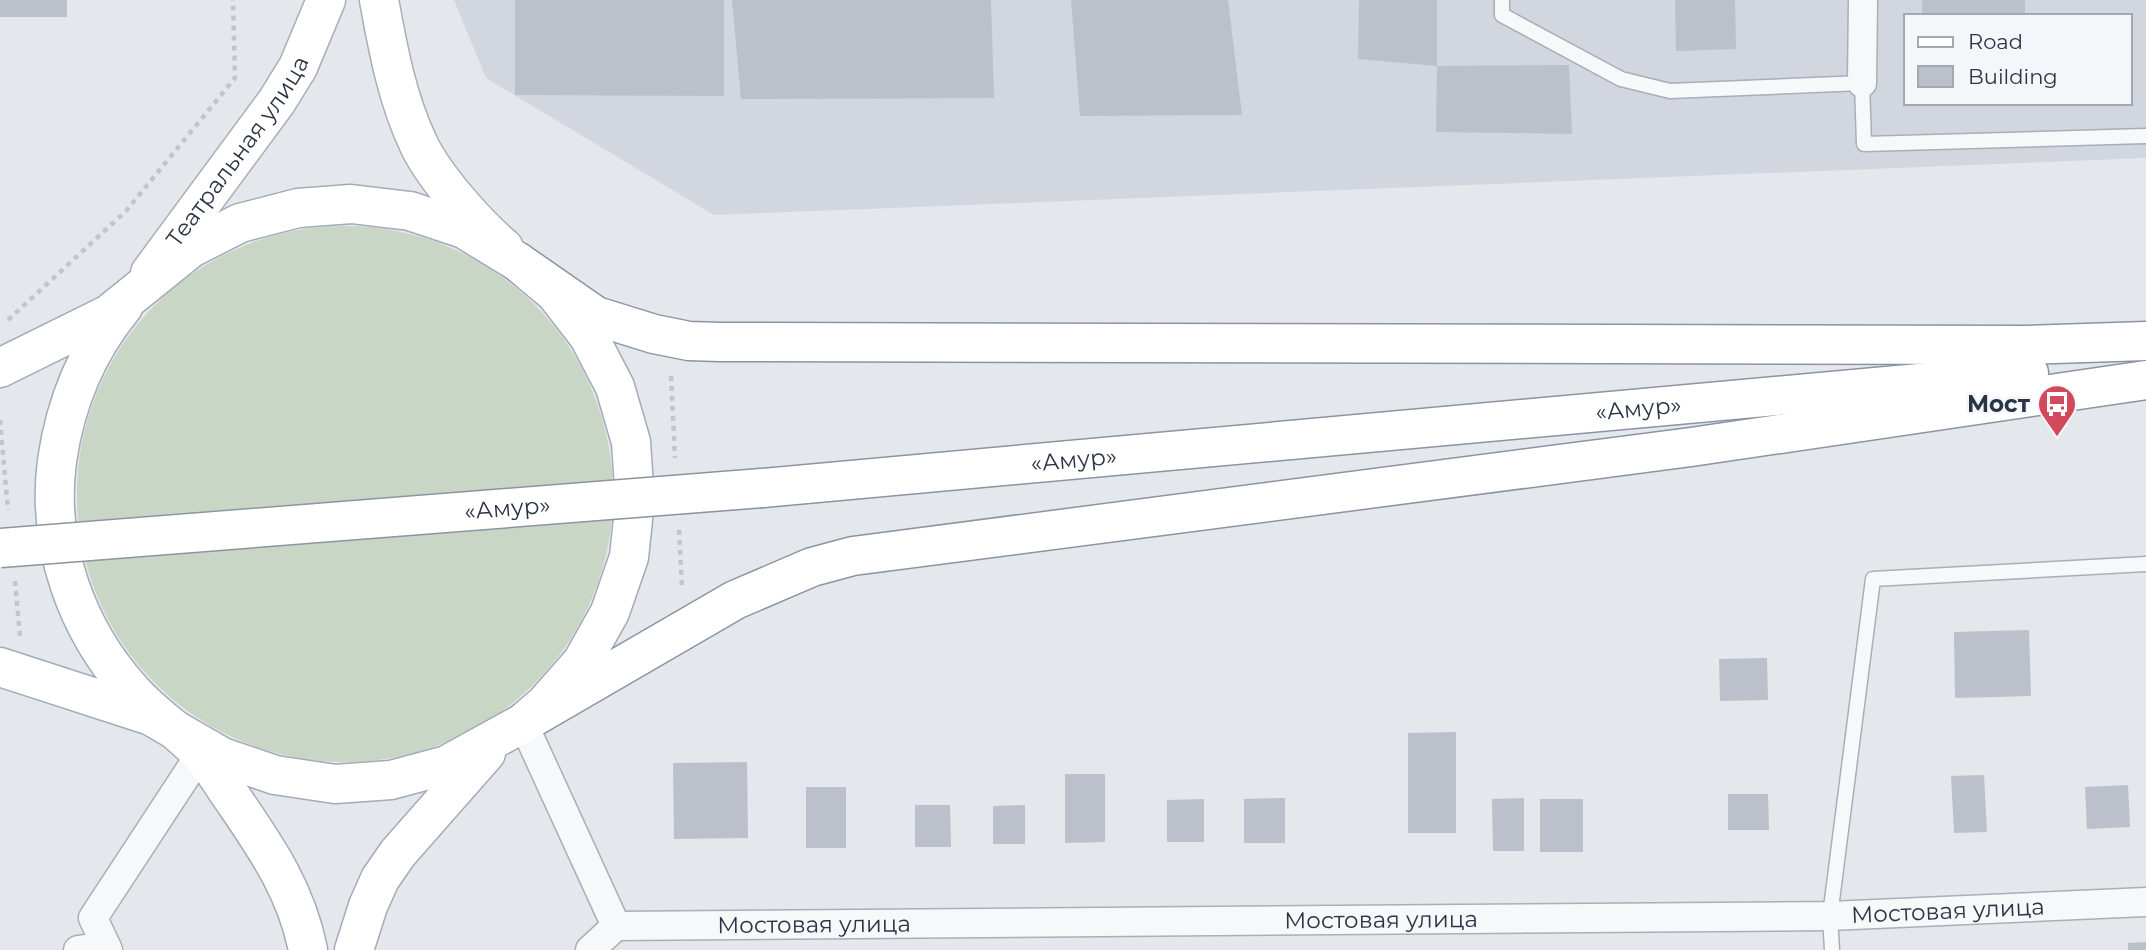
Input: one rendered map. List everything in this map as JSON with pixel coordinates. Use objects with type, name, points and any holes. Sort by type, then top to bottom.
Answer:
[{"type":"main road","name":"Театральная улица","points":[[136,293],[277,101],[298,67],[326,0]]},
{"type":"main road","points":[[354,950],[380,878],[398,853],[484,755],[544,705],[582,662],[610,612],[628,557],[635,501],[631,442],[615,387],[589,337],[555,293],[488,234],[435,170],[420,147],[398,87],[379,0]]},
{"type":"main road","points":[[0,368],[109,314],[191,248],[240,223],[298,208],[351,204],[410,211],[464,229],[518,261],[597,316],[654,334],[689,341],[2027,345],[2146,341]]},
{"type":"main road","points":[[136,293],[109,325],[79,377],[62,426],[54,484],[57,538],[73,597],[98,647],[132,692],[201,753],[278,865],[297,910],[308,950]]},
{"type":"main road","name":"«Амур»","points":[[0,548],[762,488],[2146,362]]},
{"type":"main road","points":[[0,667],[132,709],[169,725],[222,757],[275,775],[335,784],[391,780],[447,765],[735,600],[812,566],[853,556],[1690,447],[2146,380]]},
{"type":"street","points":[[1862,83],[1863,0]]},
{"type":"street","points":[[523,723],[616,926],[590,950]]},
{"type":"street","points":[[97,949],[93,918],[201,753]]},
{"type":"street","name":"Мостовая улица","points":[[616,926],[1830,916],[2146,902]]},
{"type":"lane","points":[[1502,0],[1502,15],[1554,44],[1621,79],[1670,91],[1862,83],[1864,144],[2146,136]]},
{"type":"lane","points":[[1832,950],[1830,916],[1872,579],[2146,564]]},
{"type":"path","points":[[0,328],[126,211],[235,78],[233,0]]},
{"type":"shaded area","points":[[454,0],[2146,0],[2146,158],[714,215],[486,78]]},
{"type":"green space","points":[[345,226],[397,231],[448,246],[494,271],[535,304],[568,345],[593,391],[608,442],[613,494],[608,546],[593,597],[568,643],[535,684],[494,717],[448,742],[397,757],[345,762],[293,757],[242,742],[196,717],[155,684],[122,643],[97,597],[82,546],[77,494],[82,442],[97,391],[122,345],[155,304],[196,271],[242,246],[293,231]]},
{"type":"building","points":[[0,0],[67,0],[67,17],[0,17]]},
{"type":"building","points":[[515,0],[724,0],[724,96],[515,95]]},
{"type":"building","points":[[732,0],[991,0],[994,98],[741,99]]},
{"type":"building","points":[[1071,0],[1228,0],[1242,115],[1080,116]]},
{"type":"building","points":[[1359,0],[1437,0],[1437,66],[1358,59]]},
{"type":"building","points":[[1675,0],[1735,0],[1736,49],[1676,51]]},
{"type":"building","points":[[1922,0],[2025,0],[2025,14],[1922,14]]},
{"type":"building","points":[[1569,65],[1572,134],[1436,132],[1437,66]]},
{"type":"building","points":[[2029,630],[2031,696],[1955,698],[1954,632]]},
{"type":"building","points":[[1767,658],[1768,700],[1720,701],[1719,659]]},
{"type":"building","points":[[1456,732],[1456,833],[1408,833],[1408,733]]},
{"type":"building","points":[[747,762],[748,838],[674,839],[673,763]]},
{"type":"building","points":[[1065,774],[1105,774],[1105,842],[1065,843]]},
{"type":"building","points":[[1984,775],[1987,832],[1954,833],[1951,776]]},
{"type":"building","points":[[2128,785],[2130,827],[2087,829],[2085,787]]},
{"type":"building","points":[[806,787],[846,787],[846,848],[806,848]]},
{"type":"building","points":[[1728,794],[1768,794],[1769,830],[1728,830]]},
{"type":"building","points":[[1285,798],[1285,843],[1244,843],[1244,799]]},
{"type":"building","points":[[1524,798],[1524,851],[1493,851],[1492,799]]},
{"type":"building","points":[[1204,799],[1204,842],[1167,842],[1167,800]]},
{"type":"building","points":[[1540,799],[1583,799],[1583,852],[1540,852]]},
{"type":"building","points":[[915,805],[950,805],[951,847],[915,847]]},
{"type":"building","points":[[1025,805],[1025,844],[993,844],[993,806]]},
{"type":"building","points":[[2146,942],[2146,950],[2128,950],[2128,943]]},
{"type":"place","name":"Мост","points":[[2057,438]]}]
